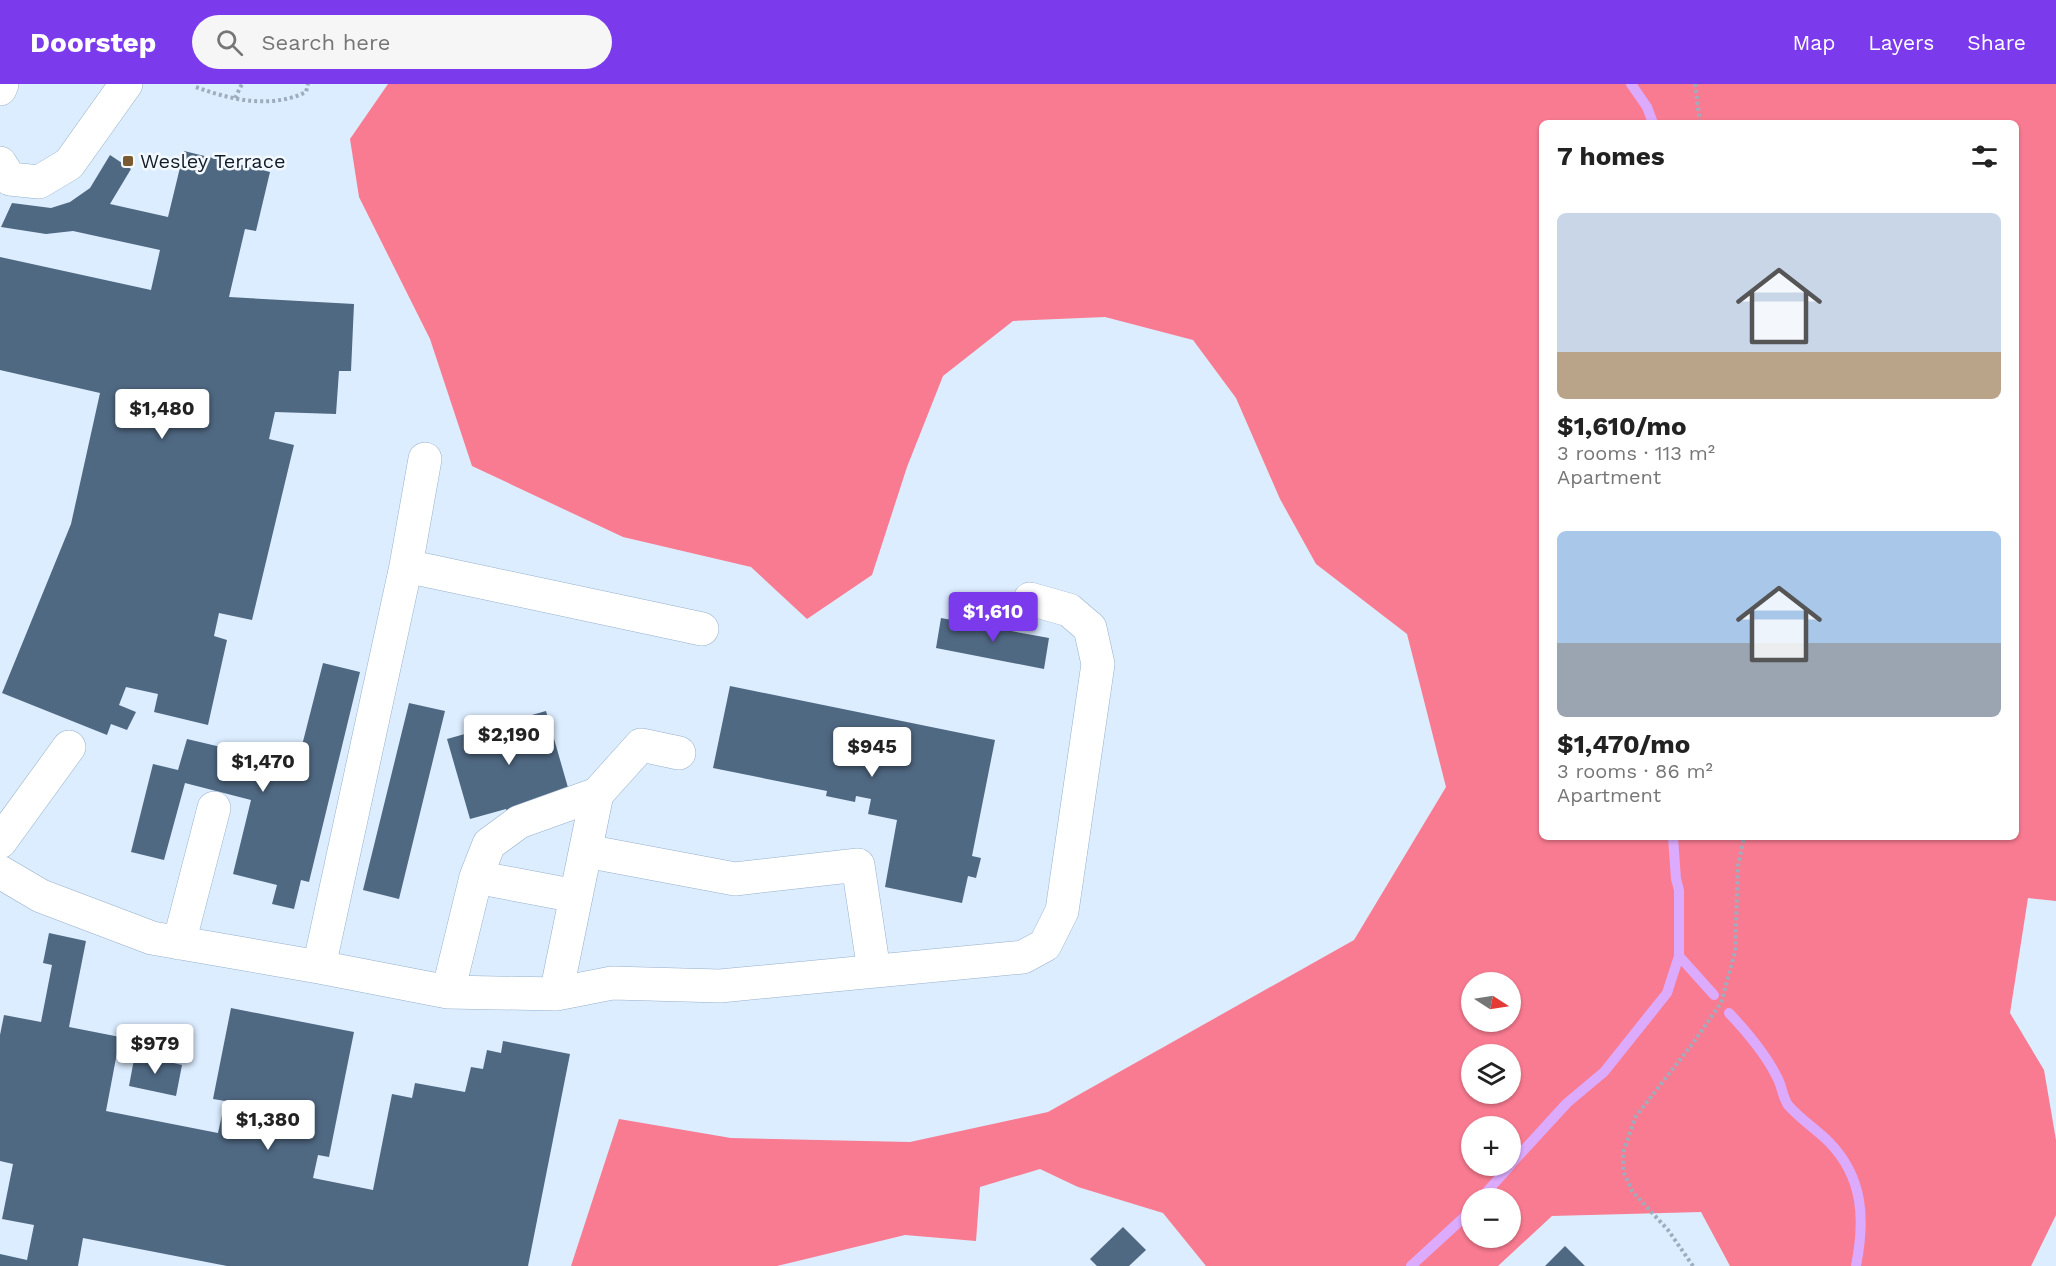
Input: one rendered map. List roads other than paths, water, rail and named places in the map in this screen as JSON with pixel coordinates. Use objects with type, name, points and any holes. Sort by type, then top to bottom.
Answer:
[{"type":"lane","points":[[0,89],[2,84]]},
{"type":"lane","points":[[0,163],[10,179],[39,182],[69,164],[126,84]]},
{"type":"lane","points":[[319,967],[406,566],[425,459]]},
{"type":"lane","points":[[406,566],[702,629]]},
{"type":"lane","points":[[0,872],[41,896],[152,938],[448,992],[556,994],[612,983],[720,986],[1023,957],[1045,945],[1062,911],[1098,664],[1090,628],[1069,610],[1030,599]]},
{"type":"lane","points":[[448,992],[476,877],[489,844],[519,822],[597,795],[641,745],[679,753]]},
{"type":"lane","points":[[0,842],[69,747]]},
{"type":"lane","points":[[556,994],[597,795]]},
{"type":"lane","points":[[179,943],[214,808]]},
{"type":"lane","points":[[586,851],[735,879],[858,865],[874,971]]},
{"type":"lane","points":[[476,877],[576,896]]},
{"type":"waterway","points":[[1631,84],[1647,107],[1652,120]]},
{"type":"waterway","points":[[1521,1153],[1567,1103],[1604,1072],[1667,993],[1679,956],[1679,890],[1673,840]]},
{"type":"waterway","points":[[1679,956],[1714,995]]},
{"type":"waterway","points":[[1729,1013],[1768,1061],[1788,1105],[1829,1142],[1849,1170],[1859,1200],[1861,1216],[1856,1266]]},
{"type":"waterway","points":[[1490,1188],[1501,1176]]},
{"type":"waterway","points":[[1411,1266],[1461,1220]]},
{"type":"place","name":"Wesley Terrace","points":[[128,161]]}]
